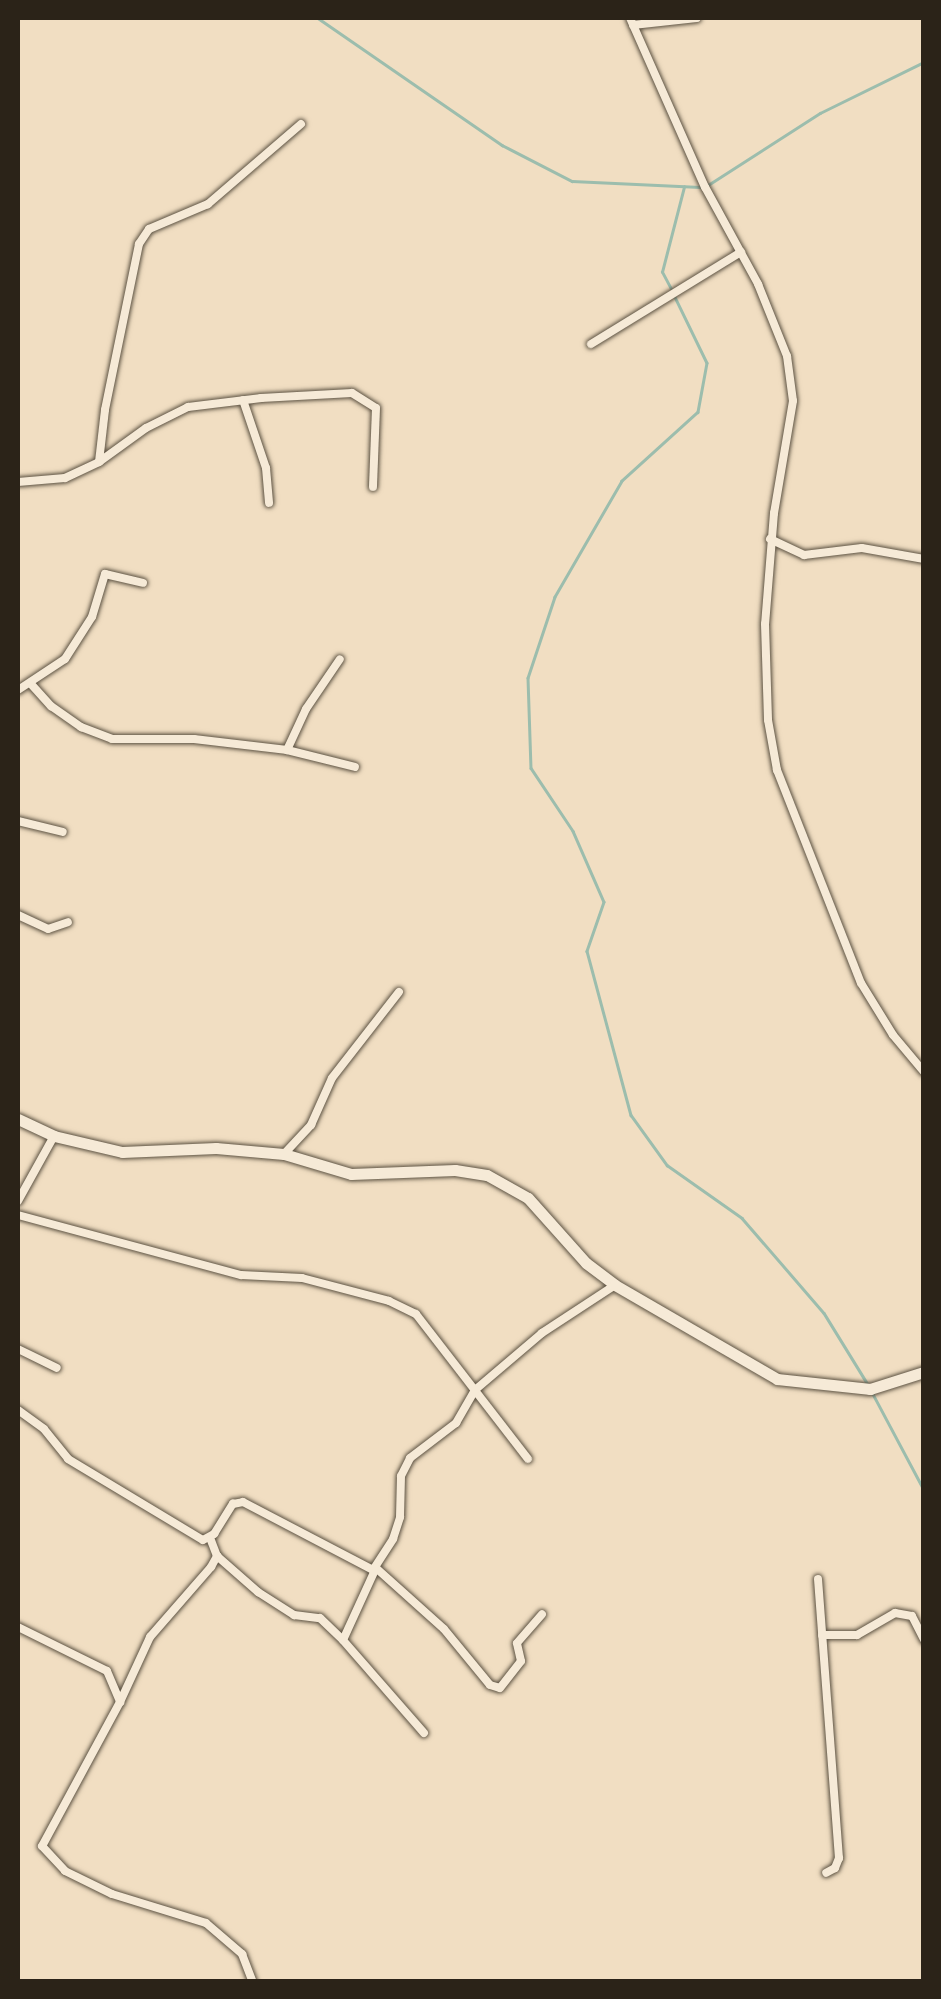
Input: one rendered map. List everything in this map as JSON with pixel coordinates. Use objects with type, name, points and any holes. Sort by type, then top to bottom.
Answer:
[{"type":"street","points":[[697,18],[632,21],[705,186],[780,335],[791,377],[791,424],[770,539],[765,624],[768,720],[776,770],[861,983],[892,1036],[924,1072]]},
{"type":"street","points":[[99,462],[127,289],[139,244],[149,229],[208,204],[301,124]]},
{"type":"street","points":[[591,344],[741,252]]},
{"type":"street","points":[[18,482],[52,481],[99,462],[146,428],[188,407],[336,392],[352,394],[371,404],[377,414],[373,486]]},
{"type":"street","points":[[243,400],[266,468],[269,503]]},
{"type":"street","points":[[770,539],[804,555],[862,548],[924,559]]},
{"type":"street","points":[[18,690],[65,660],[92,617],[105,574],[143,583]]},
{"type":"street","points":[[287,750],[306,709],[340,659]]},
{"type":"street","points":[[32,684],[51,706],[81,726],[112,739],[180,738],[287,750],[355,767]]},
{"type":"street","points":[[18,820],[63,832]]},
{"type":"street","points":[[18,915],[48,929],[68,922]]},
{"type":"street","points":[[284,1154],[311,1125],[332,1078],[399,992]]},
{"type":"street","points":[[18,1120],[54,1136],[122,1152],[216,1148],[284,1154],[350,1174],[456,1170],[487,1175],[528,1198],[586,1263],[614,1285],[783,1381],[870,1388],[924,1372]]},
{"type":"street","points":[[18,1201],[54,1136]]},
{"type":"street","points":[[18,1215],[222,1271],[302,1278],[389,1302],[416,1314],[528,1459]]},
{"type":"street","points":[[343,1640],[394,1539],[400,1517],[401,1476],[410,1458],[456,1423],[475,1390],[542,1332],[614,1285]]},
{"type":"street","points":[[18,1348],[57,1368]]},
{"type":"street","points":[[18,1410],[91,1475],[204,1540],[210,1538],[233,1504],[243,1502],[368,1570],[376,1568]]},
{"type":"street","points":[[210,1538],[217,1556],[258,1592],[294,1615],[320,1618],[424,1733]]},
{"type":"street","points":[[217,1556],[150,1638],[42,1846],[66,1871],[112,1894],[206,1923],[242,1954],[253,1982]]},
{"type":"street","points":[[376,1568],[444,1628],[490,1685],[500,1688],[521,1661],[517,1643],[542,1614]]},
{"type":"street","points":[[818,1579],[839,1858],[836,1868],[826,1874]]},
{"type":"street","points":[[822,1635],[857,1634],[895,1614],[912,1616],[924,1640]]},
{"type":"street","points":[[18,1627],[107,1671],[120,1702]]},
{"type":"waterway","points":[[318,18],[502,145],[572,181],[700,187]]},
{"type":"waterway","points":[[708,185],[820,113],[924,62]]},
{"type":"waterway","points":[[671,289],[662,272],[684,187]]},
{"type":"waterway","points":[[675,297],[707,363],[698,412],[622,481],[555,597],[528,678],[531,768],[573,831],[604,902],[587,951],[631,1115],[667,1165],[742,1218],[824,1313],[867,1383]]},
{"type":"waterway","points":[[873,1394],[924,1490]]}]
